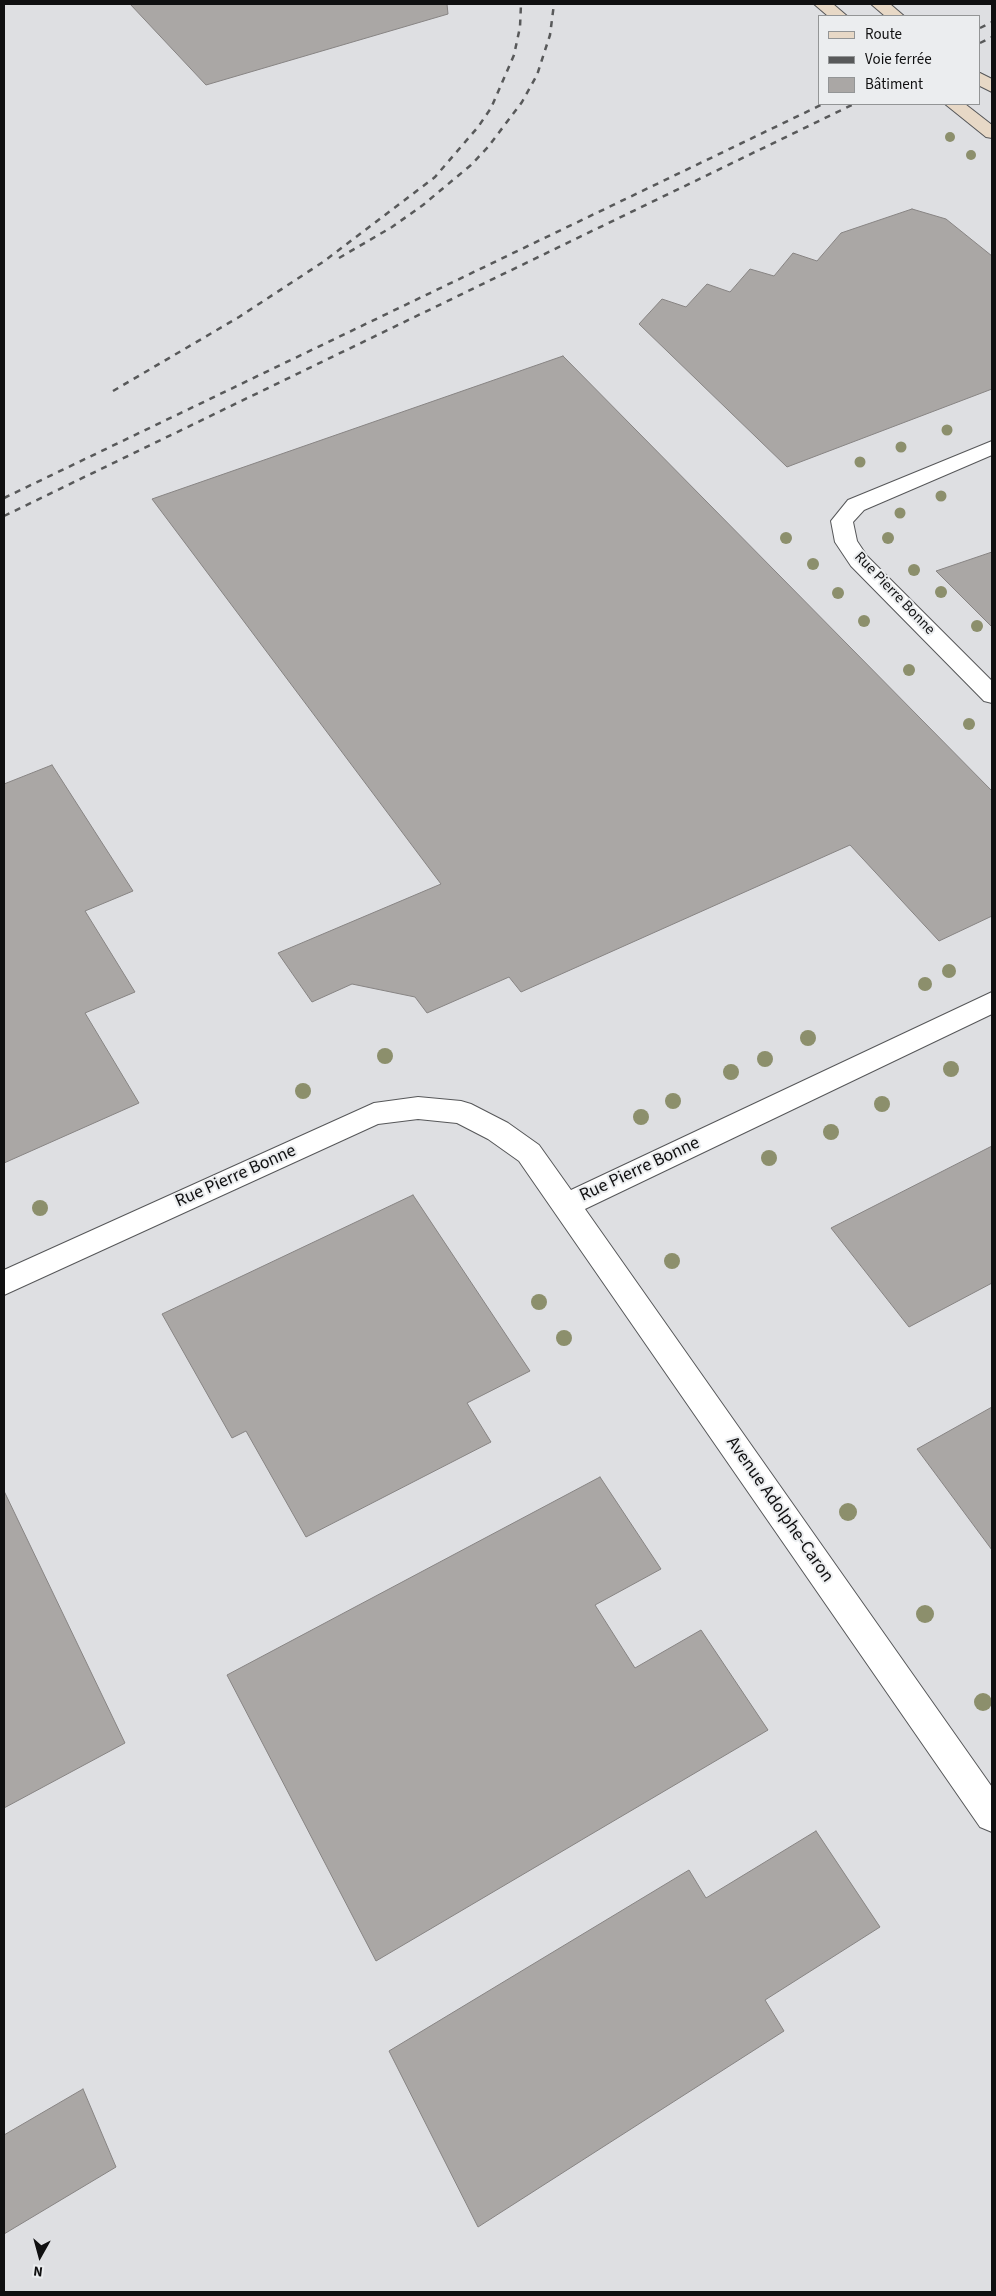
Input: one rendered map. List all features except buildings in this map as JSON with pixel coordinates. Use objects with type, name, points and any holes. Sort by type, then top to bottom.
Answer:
[{"type":"street","points":[[822,4],[838,15]]},
{"type":"street","points":[[879,4],[895,15]]},
{"type":"street","points":[[981,79],[992,87]]},
{"type":"street","points":[[955,105],[992,133]]},
{"type":"street","name":"Rue Pierre Bonne","points":[[992,447],[856,505],[842,522],[846,542],[859,561],[992,695]]},
{"type":"street","name":"Rue Pierre Bonne","points":[[4,1283],[374,1114],[418,1108],[461,1112],[498,1131],[528,1153],[566,1205],[992,1002]]},
{"type":"street","name":"Avenue Adolphe-Caron","points":[[566,1205],[992,1815]]},
{"type":"railway","points":[[113,391],[239,317],[323,262],[435,177],[478,127],[491,108],[514,55],[520,27],[521,4]]},
{"type":"railway","points":[[339,258],[392,227],[423,205],[471,165],[488,147],[522,102],[537,75],[550,35],[554,4]]},
{"type":"railway","points":[[981,28],[992,22]]},
{"type":"railway","points":[[981,42],[992,37]]},
{"type":"railway","points":[[4,498],[821,105]]},
{"type":"railway","points":[[4,516],[852,105]]}]
